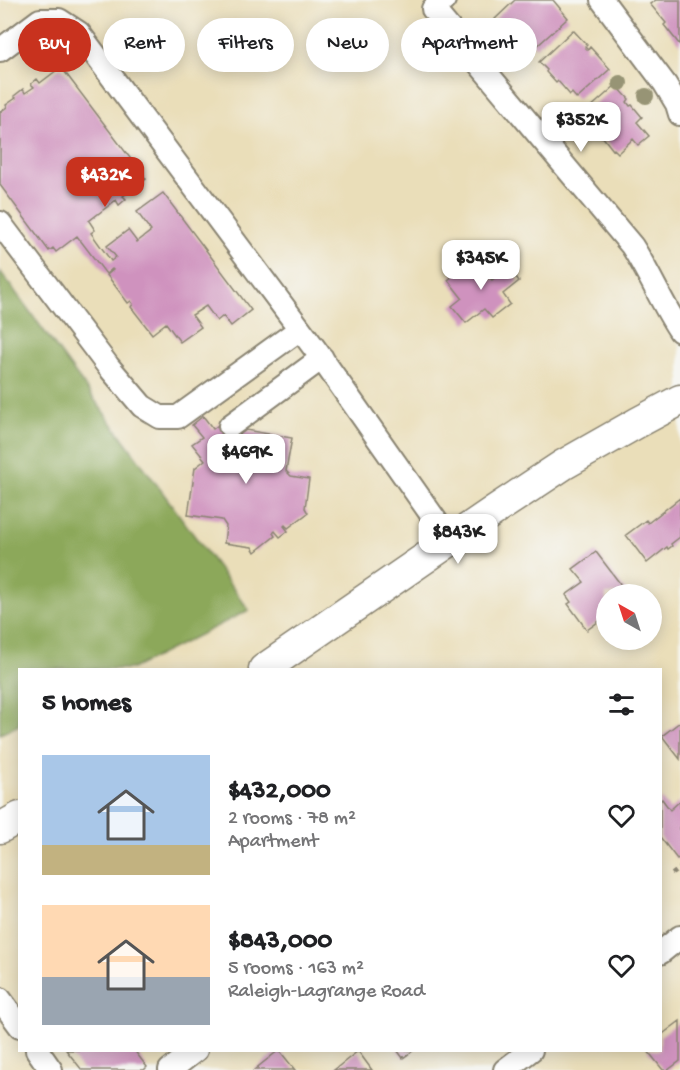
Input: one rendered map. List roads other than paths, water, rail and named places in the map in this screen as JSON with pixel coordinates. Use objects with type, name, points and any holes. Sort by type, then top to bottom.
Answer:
[{"type":"main road","points":[[265,668],[563,465],[680,400]]},
{"type":"main road","points":[[0,828],[18,819]]},
{"type":"street","points":[[602,0],[665,84],[680,114]]},
{"type":"street","points":[[439,5],[632,246],[680,331]]},
{"type":"street","points":[[0,50],[40,20],[59,20],[79,33],[322,358],[450,541]]},
{"type":"street","points":[[0,223],[108,366],[142,406],[160,417],[178,417],[300,329]]},
{"type":"street","points":[[230,426],[322,358]]},
{"type":"street","points":[[662,951],[680,938]]},
{"type":"street","points":[[0,999],[18,1023]]},
{"type":"street","points":[[38,1052],[51,1070]]},
{"type":"street","points":[[170,1070],[193,1052]]},
{"type":"street","points":[[505,1070],[528,1052]]}]
